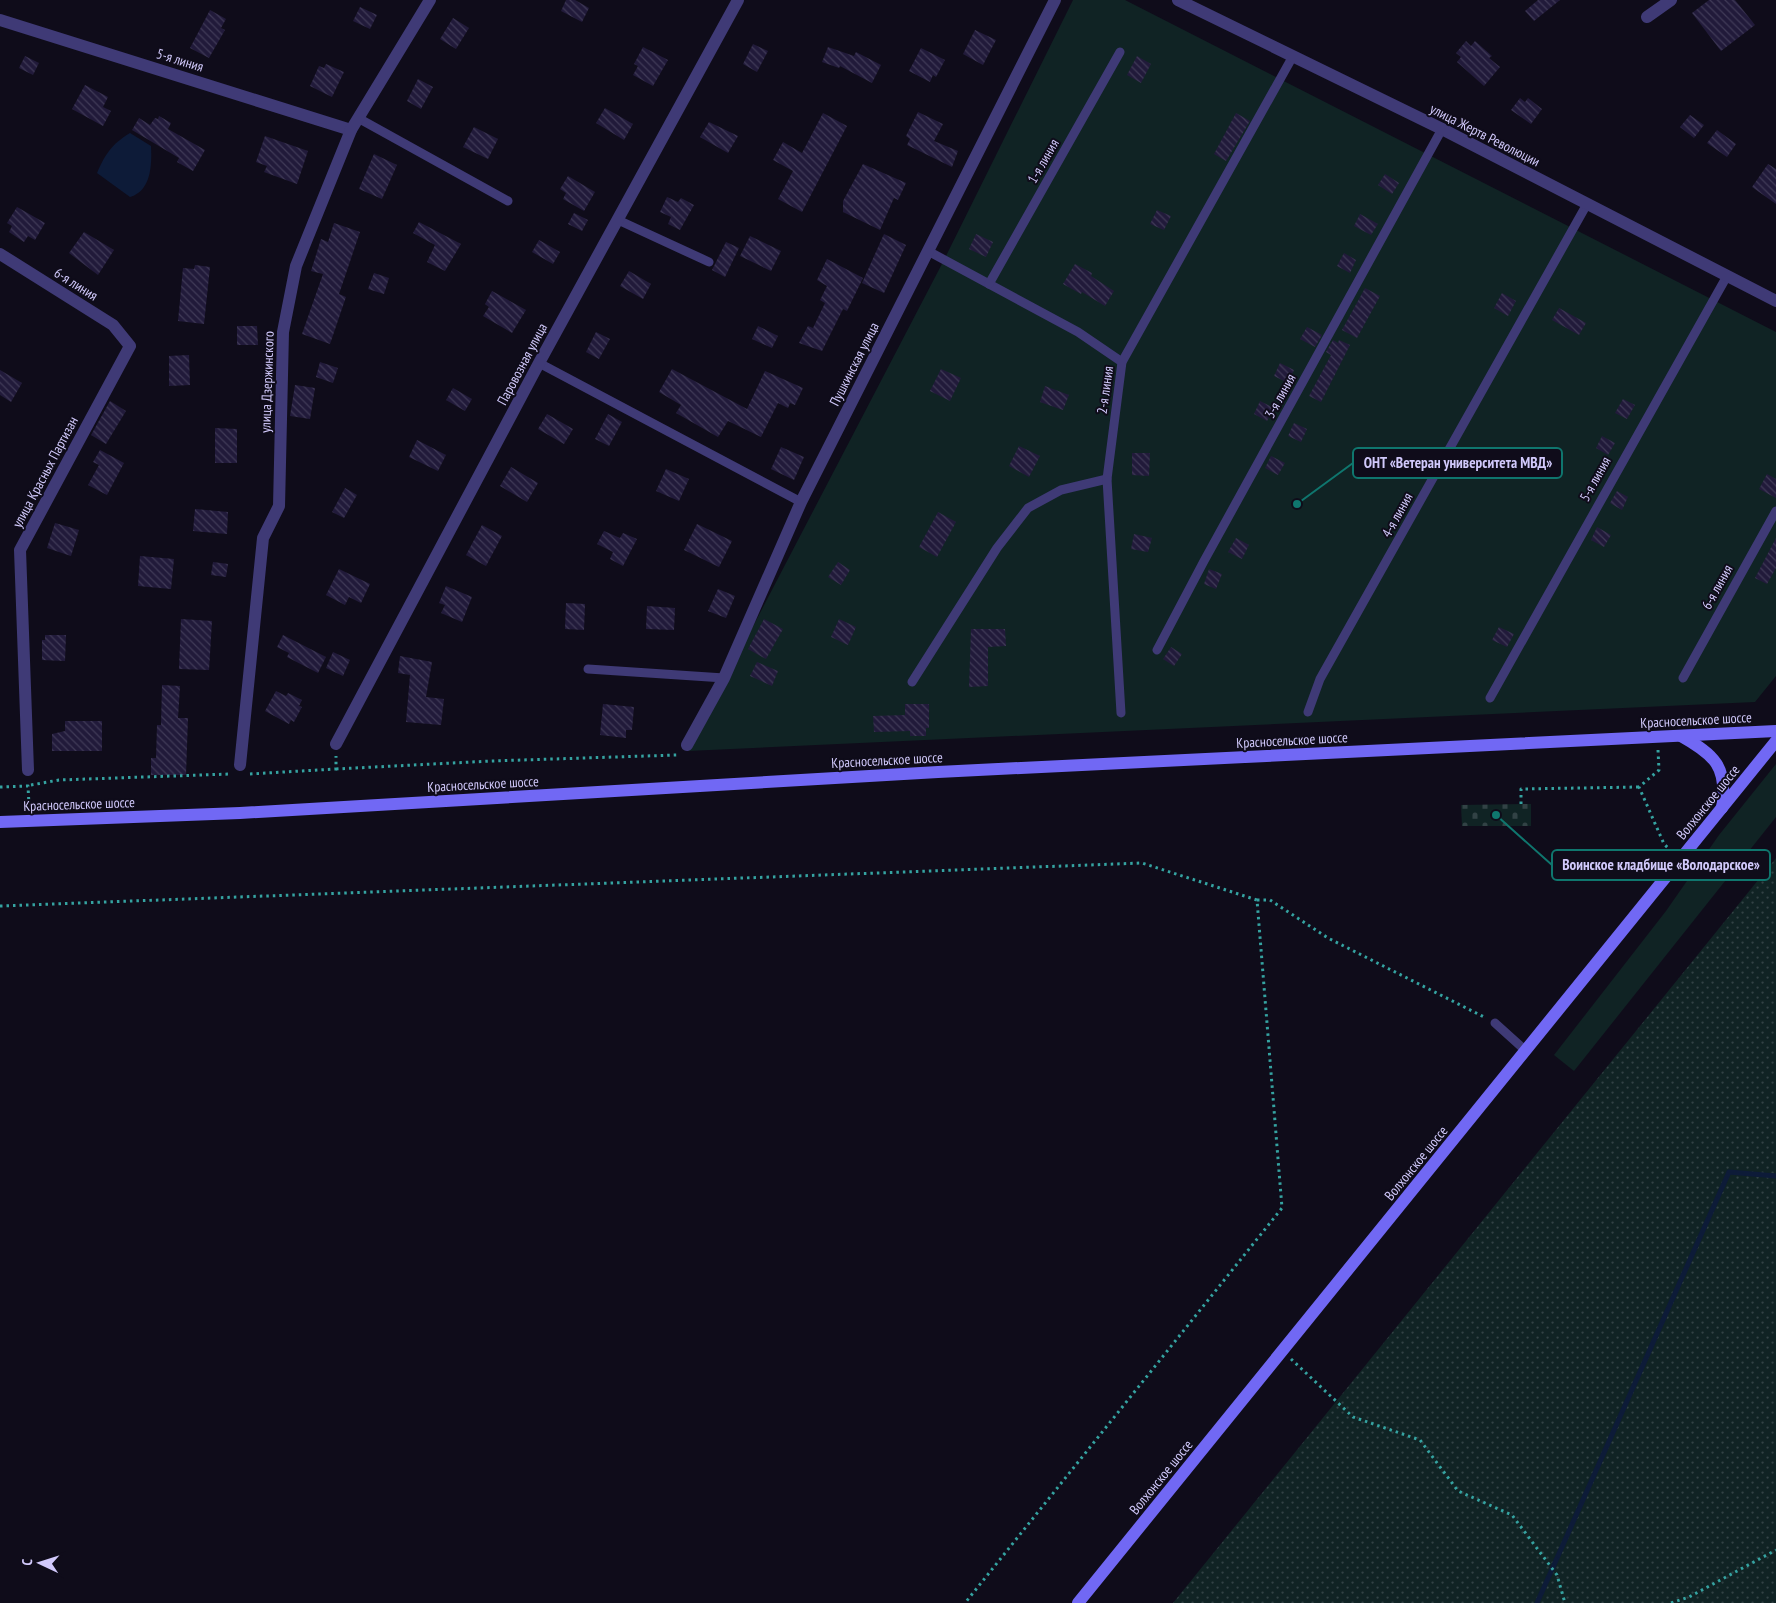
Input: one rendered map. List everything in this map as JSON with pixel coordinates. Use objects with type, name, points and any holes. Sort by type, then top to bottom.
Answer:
[{"type":"main road","name":"Красносельское шоссе","points":[[0,822],[250,812],[928,773],[1776,731]]},
{"type":"main road","points":[[1681,736],[1709,753],[1717,765],[1724,778],[1721,810]]},
{"type":"main road","name":"Волхонское шоссе","points":[[1078,1603],[1776,741]]},
{"type":"street","name":"улица Дзержинского","points":[[242,772],[263,538],[279,506],[283,332],[296,266],[351,130],[430,0]]},
{"type":"street","name":"Паровозная улица","points":[[336,744],[539,363],[738,0]]},
{"type":"street","name":"Пушкинская улица","points":[[686,750],[724,678],[801,502],[1055,0]]},
{"type":"street","name":"улица Жертв Революции","points":[[1178,0],[1442,129],[1776,301]]},
{"type":"street","points":[[1647,17],[1671,0]]},
{"type":"street","name":"5-я линия","points":[[0,20],[351,130]]},
{"type":"street","name":"6-я линия","points":[[0,254],[113,325],[130,346]]},
{"type":"street","name":"улица Красных Партизан","points":[[28,770],[20,550],[130,346]]},
{"type":"lane","name":"1-я линия","points":[[989,284],[1120,52]]},
{"type":"lane","name":"2-я линия","points":[[1121,713],[1107,480],[1122,362],[1293,56]]},
{"type":"lane","points":[[358,118],[508,201]]},
{"type":"lane","name":"3-я линия","points":[[1158,650],[1204,561],[1442,129]]},
{"type":"lane","name":"4-я линия","points":[[1308,712],[1320,679],[1587,204]]},
{"type":"lane","points":[[618,220],[709,262]]},
{"type":"lane","points":[[928,251],[1078,332],[1122,362]]},
{"type":"lane","name":"5-я линия","points":[[1490,698],[1727,276]]},
{"type":"lane","points":[[539,363],[801,502]]},
{"type":"lane","points":[[912,682],[997,548],[1028,508],[1061,490],[1107,480]]},
{"type":"lane","name":"6-я линия","points":[[1683,678],[1776,511]]},
{"type":"lane","points":[[588,669],[724,678]]},
{"type":"lane","points":[[1495,1023],[1526,1051]]},
{"type":"path","points":[[0,787],[28,787],[59,780],[336,769],[686,750]]},
{"type":"path","points":[[1521,804],[1521,789],[1639,787],[1659,770],[1658,754]]},
{"type":"path","points":[[336,764],[336,769]]},
{"type":"path","points":[[28,787],[29,804]]},
{"type":"path","points":[[1639,787],[1664,844],[1671,851]]},
{"type":"path","points":[[0,906],[1142,863],[1257,900],[1270,900],[1328,938],[1485,1017]]},
{"type":"path","points":[[965,1603],[1282,1208],[1257,900]]},
{"type":"path","points":[[1288,1356],[1353,1417],[1420,1440],[1458,1491],[1512,1515],[1557,1575],[1565,1603]]},
{"type":"path","points":[[1671,1603],[1688,1597],[1776,1550]]},
{"type":"green space","points":[[1073,0],[1125,0],[1776,332],[1776,676],[1755,702],[688,751],[944,260]]},
{"type":"green space","points":[[1776,764],[1776,817],[1574,1071],[1554,1055],[1666,911],[1719,835]]},
{"type":"green space","points":[[1531,804],[1531,826],[1462,826],[1461,805]]},
{"type":"green space","points":[[1776,858],[1776,1603],[1173,1603]]},
{"type":"water","points":[[130,133],[151,146],[151,153],[149,176],[146,183],[137,194],[130,197],[97,173],[110,150],[118,141]]},
{"type":"building","points":[[566,0],[575,0],[589,8],[582,22],[561,11]]},
{"type":"building","points":[[1538,0],[1560,0],[1534,21],[1525,11]]},
{"type":"building","points":[[1709,0],[1735,0],[1755,25],[1721,51],[1692,13]]},
{"type":"building","points":[[360,7],[377,15],[370,29],[353,21]]},
{"type":"building","points":[[210,10],[226,19],[221,28],[225,30],[209,58],[190,48]]},
{"type":"building","points":[[453,18],[469,28],[456,49],[440,39]]},
{"type":"building","points":[[975,30],[996,40],[983,65],[963,54]]},
{"type":"building","points":[[1466,41],[1471,46],[1475,41],[1492,56],[1489,58],[1500,67],[1484,86],[1457,62],[1461,57],[1456,53]]},
{"type":"building","points":[[753,44],[768,51],[757,72],[743,64]]},
{"type":"building","points":[[643,47],[668,60],[653,86],[633,75],[638,66],[634,64]]},
{"type":"building","points":[[828,47],[854,56],[856,52],[881,65],[872,83],[840,66],[839,68],[822,62]]},
{"type":"building","points":[[921,48],[945,60],[936,77],[933,75],[930,82],[909,71]]},
{"type":"building","points":[[25,56],[39,63],[33,75],[19,68]]},
{"type":"building","points":[[1137,56],[1151,64],[1141,83],[1127,75]]},
{"type":"building","points":[[326,64],[344,72],[332,97],[310,86],[319,66],[324,68]]},
{"type":"building","points":[[418,79],[433,87],[421,109],[407,101]]},
{"type":"building","points":[[85,85],[108,97],[103,107],[111,111],[103,126],[72,109]]},
{"type":"building","points":[[1520,98],[1525,102],[1528,98],[1542,109],[1531,124],[1511,110]]},
{"type":"building","points":[[605,108],[633,124],[624,140],[596,123]]},
{"type":"building","points":[[918,112],[943,124],[934,141],[958,151],[952,167],[907,145],[910,139],[906,136]]},
{"type":"building","points":[[823,113],[847,126],[802,212],[778,199],[793,171],[773,160],[783,142],[802,153]]},
{"type":"building","points":[[1236,113],[1250,121],[1226,161],[1214,154]]},
{"type":"building","points":[[1690,115],[1704,125],[1694,138],[1680,127]]},
{"type":"building","points":[[159,116],[171,123],[168,129],[205,150],[193,171],[177,162],[179,158],[132,130],[139,118],[150,125]]},
{"type":"building","points":[[709,122],[738,136],[728,153],[700,137]]},
{"type":"building","points":[[474,127],[498,139],[488,159],[463,147]]},
{"type":"building","points":[[1717,130],[1736,144],[1727,157],[1707,143]]},
{"type":"building","points":[[265,136],[308,151],[297,184],[264,172],[267,166],[256,162]]},
{"type":"building","points":[[374,154],[397,165],[382,199],[359,189]]},
{"type":"building","points":[[863,164],[906,183],[898,200],[894,198],[880,230],[843,212],[843,201]]},
{"type":"building","points":[[1768,164],[1776,169],[1776,204],[1752,187]]},
{"type":"building","points":[[1385,174],[1399,183],[1392,194],[1378,185]]},
{"type":"building","points":[[568,176],[595,192],[584,211],[563,199],[566,193],[560,189]]},
{"type":"building","points":[[667,197],[678,202],[681,198],[694,205],[680,230],[668,224],[671,217],[660,212]]},
{"type":"building","points":[[17,207],[45,223],[35,240],[28,236],[24,242],[9,232],[12,226],[7,223]]},
{"type":"building","points":[[1157,210],[1171,216],[1164,230],[1150,224]]},
{"type":"building","points":[[574,213],[588,220],[582,231],[568,224]]},
{"type":"building","points":[[1360,214],[1378,224],[1371,235],[1354,226]]},
{"type":"building","points":[[419,222],[461,244],[445,271],[427,262],[435,245],[413,233]]},
{"type":"building","points":[[334,223],[360,232],[339,294],[346,297],[330,344],[302,334],[323,274],[311,271],[321,239],[328,242]]},
{"type":"building","points":[[84,232],[114,250],[98,275],[69,253]]},
{"type":"building","points":[[884,234],[906,245],[884,293],[862,283]]},
{"type":"building","points":[[976,234],[993,242],[986,257],[969,249]]},
{"type":"building","points":[[750,236],[781,251],[771,271],[740,256]]},
{"type":"building","points":[[539,240],[560,252],[553,264],[532,252]]},
{"type":"building","points":[[726,242],[739,248],[725,277],[712,270]]},
{"type":"building","points":[[1344,253],[1356,260],[1350,273],[1337,266]]},
{"type":"building","points":[[827,259],[863,278],[847,311],[843,309],[822,351],[799,343],[808,326],[813,328],[825,303],[820,300],[827,286],[817,280]]},
{"type":"building","points":[[1075,264],[1092,273],[1091,276],[1114,291],[1105,306],[1082,292],[1081,294],[1063,284]]},
{"type":"building","points":[[195,265],[210,267],[204,324],[178,321],[183,268],[194,269]]},
{"type":"building","points":[[629,271],[651,284],[643,299],[620,286]]},
{"type":"building","points":[[374,273],[389,278],[384,294],[368,289]]},
{"type":"building","points":[[1365,288],[1380,296],[1357,338],[1342,330]]},
{"type":"building","points":[[492,291],[526,310],[512,333],[483,316],[489,307],[485,304]]},
{"type":"building","points":[[1502,293],[1516,301],[1508,316],[1494,308]]},
{"type":"building","points":[[1559,308],[1586,323],[1579,335],[1552,320]]},
{"type":"building","points":[[237,326],[257,326],[258,345],[237,345]]},
{"type":"building","points":[[758,326],[778,336],[772,348],[752,339]]},
{"type":"building","points":[[1307,327],[1322,335],[1315,347],[1300,339]]},
{"type":"building","points":[[596,332],[610,339],[599,359],[586,352]]},
{"type":"building","points":[[1333,340],[1338,343],[1339,340],[1350,345],[1321,402],[1309,396],[1331,355],[1326,352]]},
{"type":"building","points":[[189,355],[190,385],[169,386],[169,356]]},
{"type":"building","points":[[320,362],[338,368],[333,383],[316,377]]},
{"type":"building","points":[[1280,363],[1294,370],[1288,383],[1274,376]]},
{"type":"building","points":[[672,369],[747,409],[765,371],[803,388],[795,405],[790,403],[788,408],[778,403],[761,437],[728,421],[718,437],[676,413],[681,405],[659,392]]},
{"type":"building","points":[[941,369],[961,378],[950,401],[930,391]]},
{"type":"building","points":[[0,370],[22,383],[11,402],[0,395]]},
{"type":"building","points":[[295,385],[315,388],[310,419],[290,416]]},
{"type":"building","points":[[1045,386],[1069,395],[1063,410],[1040,402]]},
{"type":"building","points":[[453,388],[472,399],[465,411],[446,400]]},
{"type":"building","points":[[1623,399],[1635,405],[1627,419],[1615,413]]},
{"type":"building","points":[[110,401],[126,411],[106,444],[91,435]]},
{"type":"building","points":[[1260,401],[1274,408],[1267,421],[1254,414]]},
{"type":"building","points":[[547,414],[573,429],[564,444],[538,429]]},
{"type":"building","points":[[608,414],[622,422],[609,446],[595,439]]},
{"type":"building","points":[[1294,423],[1307,429],[1301,442],[1288,436]]},
{"type":"building","points":[[215,428],[237,429],[237,463],[215,463]]},
{"type":"building","points":[[1602,436],[1615,443],[1608,455],[1596,448]]},
{"type":"building","points":[[417,440],[446,455],[438,471],[409,457]]},
{"type":"building","points":[[1019,446],[1040,456],[1029,477],[1009,466]]},
{"type":"building","points":[[781,447],[804,457],[794,480],[771,469]]},
{"type":"building","points":[[100,450],[124,463],[107,495],[88,485],[99,465],[93,462]]},
{"type":"building","points":[[1132,453],[1150,453],[1149,476],[1132,475]]},
{"type":"building","points":[[1271,456],[1285,463],[1278,475],[1265,468]]},
{"type":"building","points":[[511,467],[538,483],[527,502],[500,486]]},
{"type":"building","points":[[666,469],[689,479],[679,501],[656,491]]},
{"type":"building","points":[[1767,474],[1776,479],[1776,498],[1759,489]]},
{"type":"building","points":[[345,488],[357,495],[344,518],[332,512]]},
{"type":"building","points":[[1617,491],[1628,497],[1622,510],[1610,503]]},
{"type":"building","points":[[195,509],[228,512],[227,534],[193,531]]},
{"type":"building","points":[[938,512],[956,522],[937,557],[919,547]]},
{"type":"building","points":[[55,523],[79,530],[71,556],[47,548]]},
{"type":"building","points":[[697,524],[732,541],[719,567],[684,550]]},
{"type":"building","points":[[482,525],[502,536],[486,566],[466,555]]},
{"type":"building","points":[[1597,527],[1611,535],[1604,547],[1591,540]]},
{"type":"building","points":[[604,531],[620,538],[623,533],[637,539],[623,566],[610,559],[613,552],[597,544]]},
{"type":"building","points":[[1134,534],[1152,538],[1148,552],[1131,549]]},
{"type":"building","points":[[1236,538],[1249,545],[1242,559],[1228,552]]},
{"type":"building","points":[[1776,538],[1776,568],[1767,584],[1755,578]]},
{"type":"building","points":[[140,556],[174,559],[171,589],[138,586]]},
{"type":"building","points":[[213,562],[228,564],[226,577],[211,575]]},
{"type":"building","points":[[838,562],[850,570],[841,585],[828,577]]},
{"type":"building","points":[[339,569],[370,584],[361,603],[349,597],[345,605],[326,595]]},
{"type":"building","points":[[1209,569],[1222,574],[1216,589],[1204,584]]},
{"type":"building","points":[[446,586],[472,597],[462,622],[441,613],[445,605],[439,603]]},
{"type":"building","points":[[718,589],[735,596],[726,618],[708,611]]},
{"type":"building","points":[[566,603],[585,604],[584,630],[565,629]]},
{"type":"building","points":[[647,606],[675,608],[674,630],[646,629]]},
{"type":"building","points":[[181,619],[212,621],[209,670],[179,669]]},
{"type":"building","points":[[764,619],[783,629],[766,659],[748,649]]},
{"type":"building","points":[[839,619],[856,627],[848,645],[831,637]]},
{"type":"building","points":[[1499,627],[1514,634],[1507,647],[1492,640]]},
{"type":"building","points":[[971,629],[1005,629],[1006,646],[988,647],[988,686],[969,687]]},
{"type":"building","points":[[45,635],[66,635],[65,661],[42,660],[42,640],[45,640]]},
{"type":"building","points":[[283,635],[326,657],[318,673],[287,657],[289,653],[277,647]]},
{"type":"building","points":[[1171,647],[1182,654],[1174,666],[1163,659]]},
{"type":"building","points":[[333,652],[350,660],[343,676],[326,668]]},
{"type":"building","points":[[400,656],[432,662],[426,697],[444,699],[441,725],[406,722],[410,675],[398,673]]},
{"type":"building","points":[[757,662],[778,671],[772,686],[750,676]]},
{"type":"building","points":[[162,685],[180,686],[178,718],[188,718],[186,775],[151,775],[151,758],[156,758],[157,725],[161,725]]},
{"type":"building","points":[[276,691],[286,696],[288,693],[302,700],[299,706],[302,707],[294,722],[291,720],[289,724],[265,711]]},
{"type":"building","points":[[603,704],[634,707],[632,730],[626,730],[626,738],[600,735]]},
{"type":"building","points":[[905,704],[929,704],[929,728],[926,728],[926,736],[910,736],[910,731],[874,732],[873,716],[905,715]]},
{"type":"building","points":[[65,721],[102,721],[102,751],[52,751],[52,734],[65,731]]},
{"type":"waterway","points":[[1537,1603],[1729,1172],[1776,1176]]},
{"type":"place","name":"ОНТ «Ветеран университета МВД»","points":[[1297,504]]},
{"type":"place","name":"Воинское кладбище «Володарское»","points":[[1496,815]]}]
